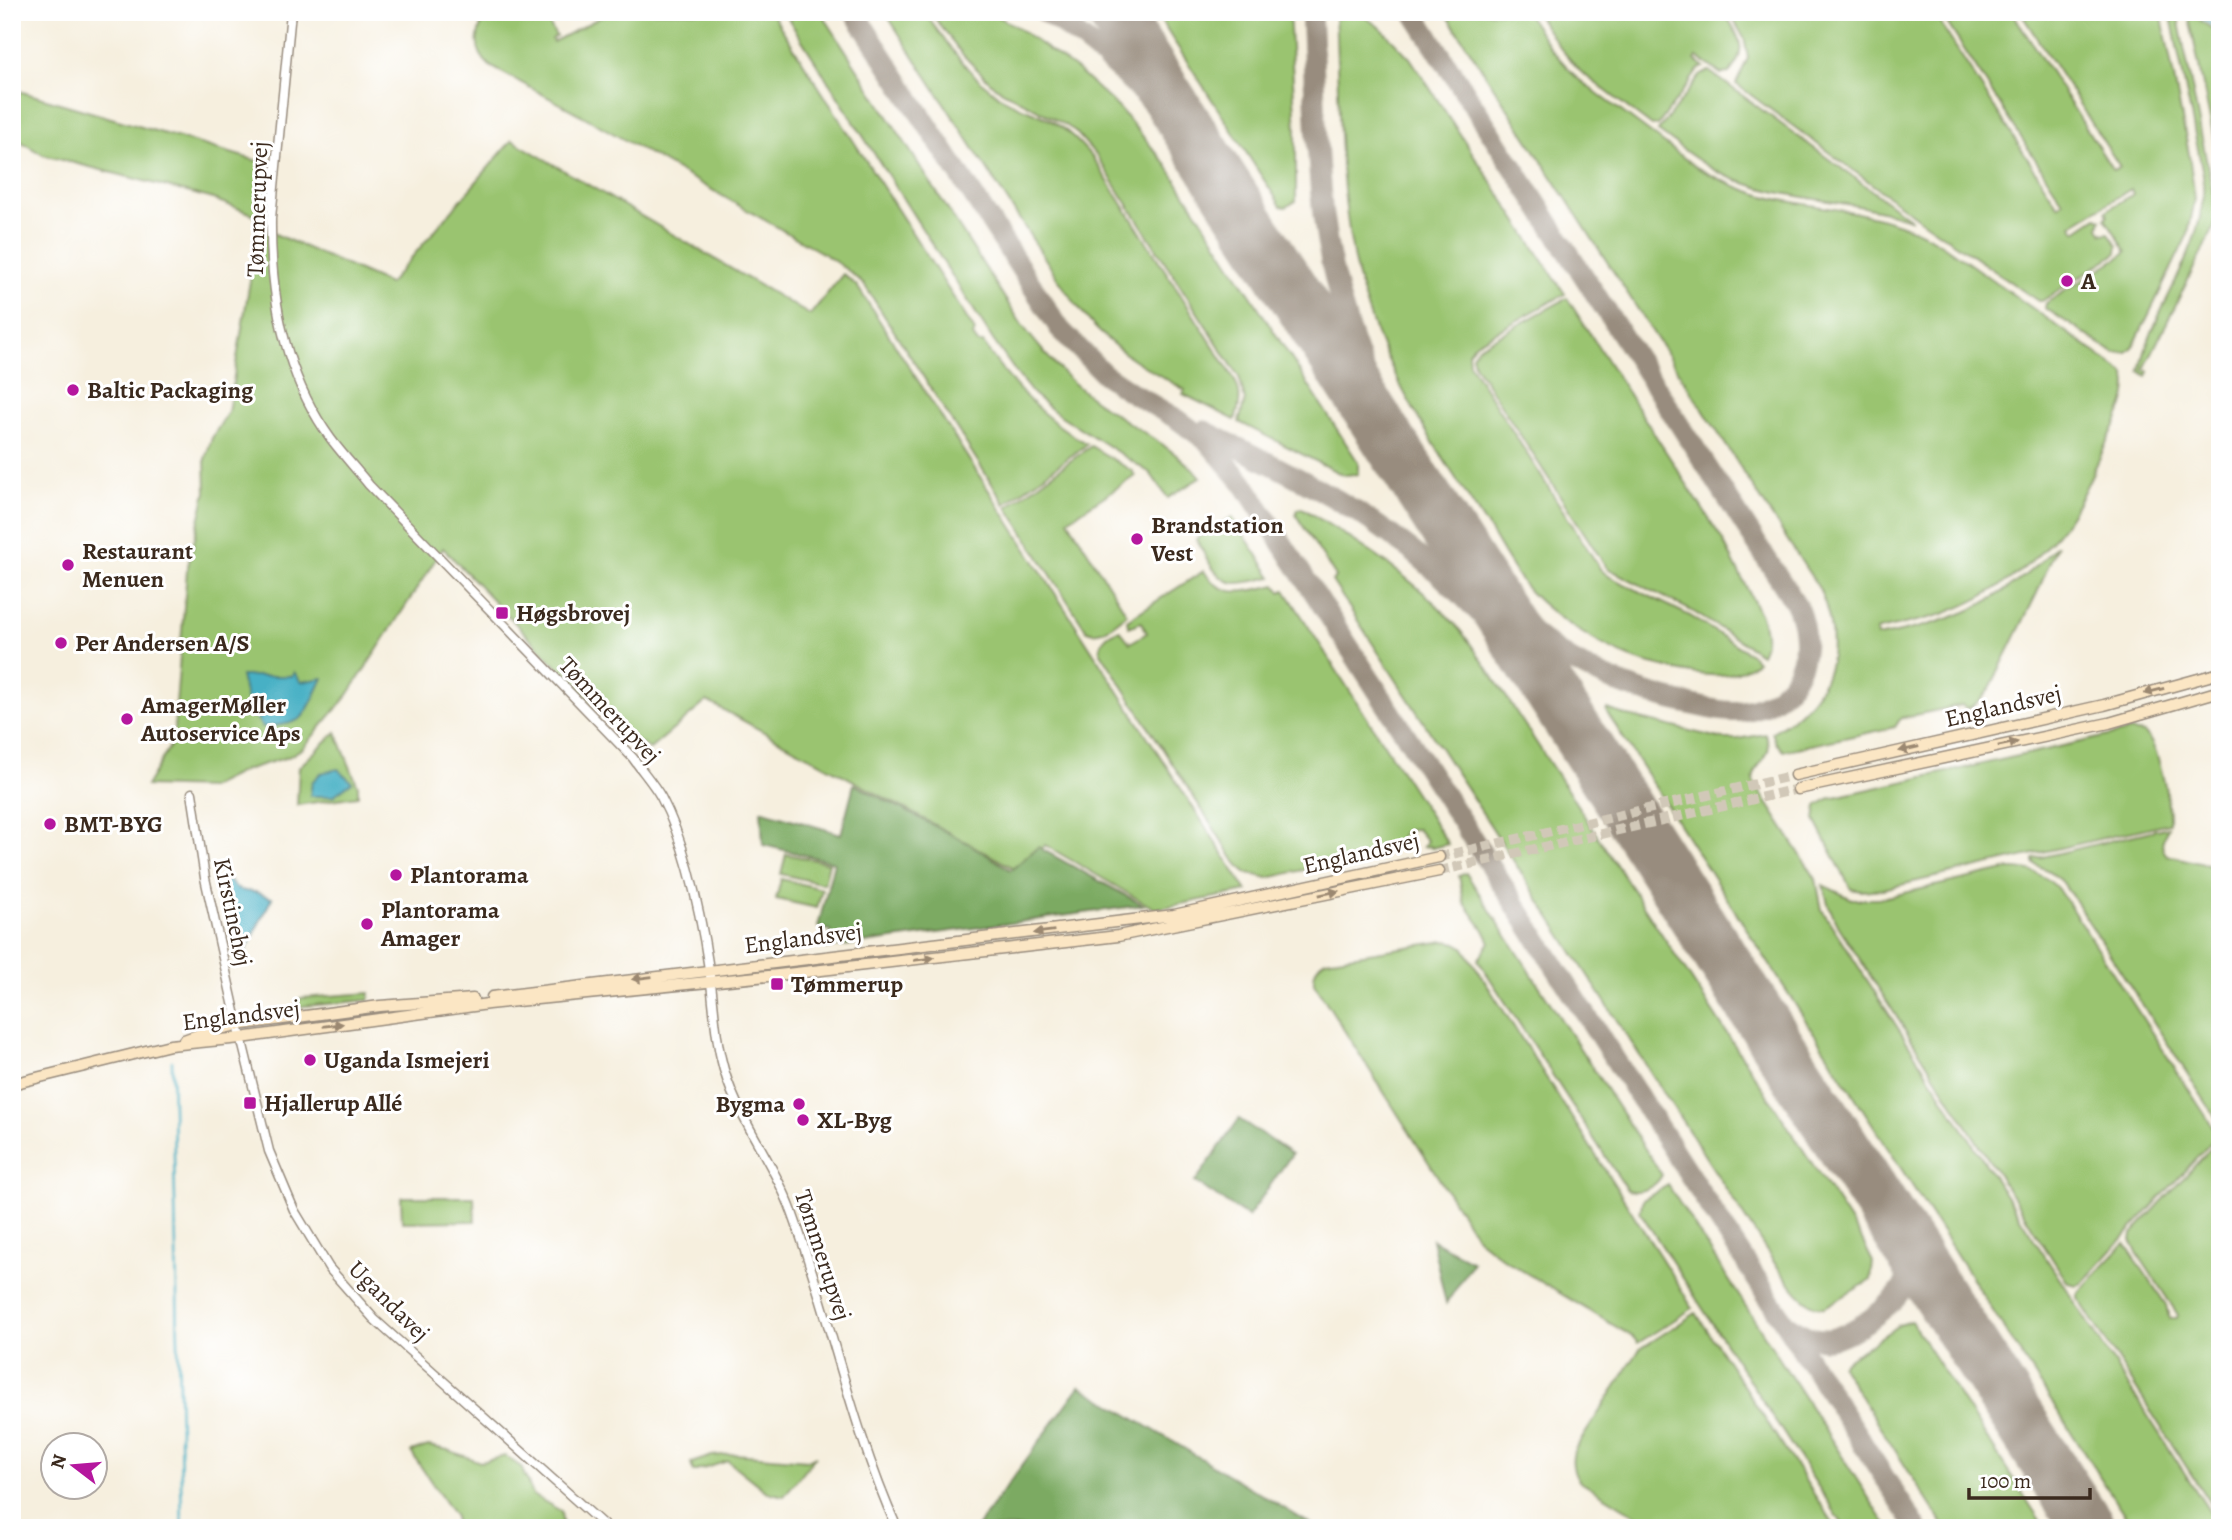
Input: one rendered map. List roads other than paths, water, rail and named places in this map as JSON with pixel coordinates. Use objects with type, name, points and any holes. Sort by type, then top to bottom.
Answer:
[{"type":"main road","name":"Englandsvej","points":[[1795,775],[2104,705],[2220,673]]},
{"type":"main road","name":"Englandsvej","points":[[1798,789],[2109,723],[2220,691]]},
{"type":"main road","name":"Englandsvej","points":[[12,1084],[170,1045],[238,1024],[380,1006],[468,1000],[1174,915],[1438,857]]},
{"type":"main road","name":"Englandsvej","points":[[170,1045],[241,1038],[488,1004],[1118,936],[1439,871]]},
{"type":"street","name":"Tømmerupvej","points":[[291,12],[272,205],[271,248],[278,314],[299,379],[330,438],[369,485],[633,758],[659,793],[672,820],[685,862],[709,970],[721,1059],[728,1082],[792,1210],[866,1451],[897,1528]]},
{"type":"street","name":"Kirstinehøj","points":[[192,793],[205,878],[241,1038]]},
{"type":"street","name":"Ugandavej","points":[[241,1038],[269,1151],[280,1182],[310,1240],[329,1268],[374,1319],[607,1528]]},
{"type":"water","points":[[294,672],[301,682],[323,678],[307,710],[301,718],[292,722],[262,727],[247,702],[241,676],[292,676]]},
{"type":"water","points":[[338,769],[352,782],[333,796],[310,796],[312,782],[321,773]]},
{"type":"water","points":[[230,881],[238,889],[272,898],[245,951],[239,948],[223,882]]},
{"type":"waterway","points":[[2194,12],[2220,30]]},
{"type":"waterway","points":[[172,1061],[182,1528]]},
{"type":"tunnel","points":[[1439,857],[1795,775]]},
{"type":"tunnel","points":[[1439,871],[1798,789]]},
{"type":"place","name":"A","points":[[2067,281]]},
{"type":"place","name":"Baltic Packaging","points":[[73,390]]},
{"type":"place","name":"Brandstation Vest","points":[[1137,539]]},
{"type":"place","name":"Restaurant Menuen","points":[[68,565]]},
{"type":"place","name":"Høgsbrovej","points":[[502,613]]},
{"type":"place","name":"Per Andersen A/S","points":[[61,643]]},
{"type":"place","name":"AmagerMøller Autoservice Aps","points":[[127,719]]},
{"type":"place","name":"BMT-BYG","points":[[50,824]]},
{"type":"place","name":"Plantorama","points":[[396,875]]},
{"type":"place","name":"Plantorama Amager","points":[[367,924]]},
{"type":"place","name":"Tømmerup","points":[[777,984]]},
{"type":"place","name":"Uganda Ismejeri","points":[[310,1060]]},
{"type":"place","name":"Hjallerup Allé","points":[[250,1103]]},
{"type":"place","name":"Bygma","points":[[799,1104]]},
{"type":"place","name":"XL-Byg","points":[[803,1120]]}]
